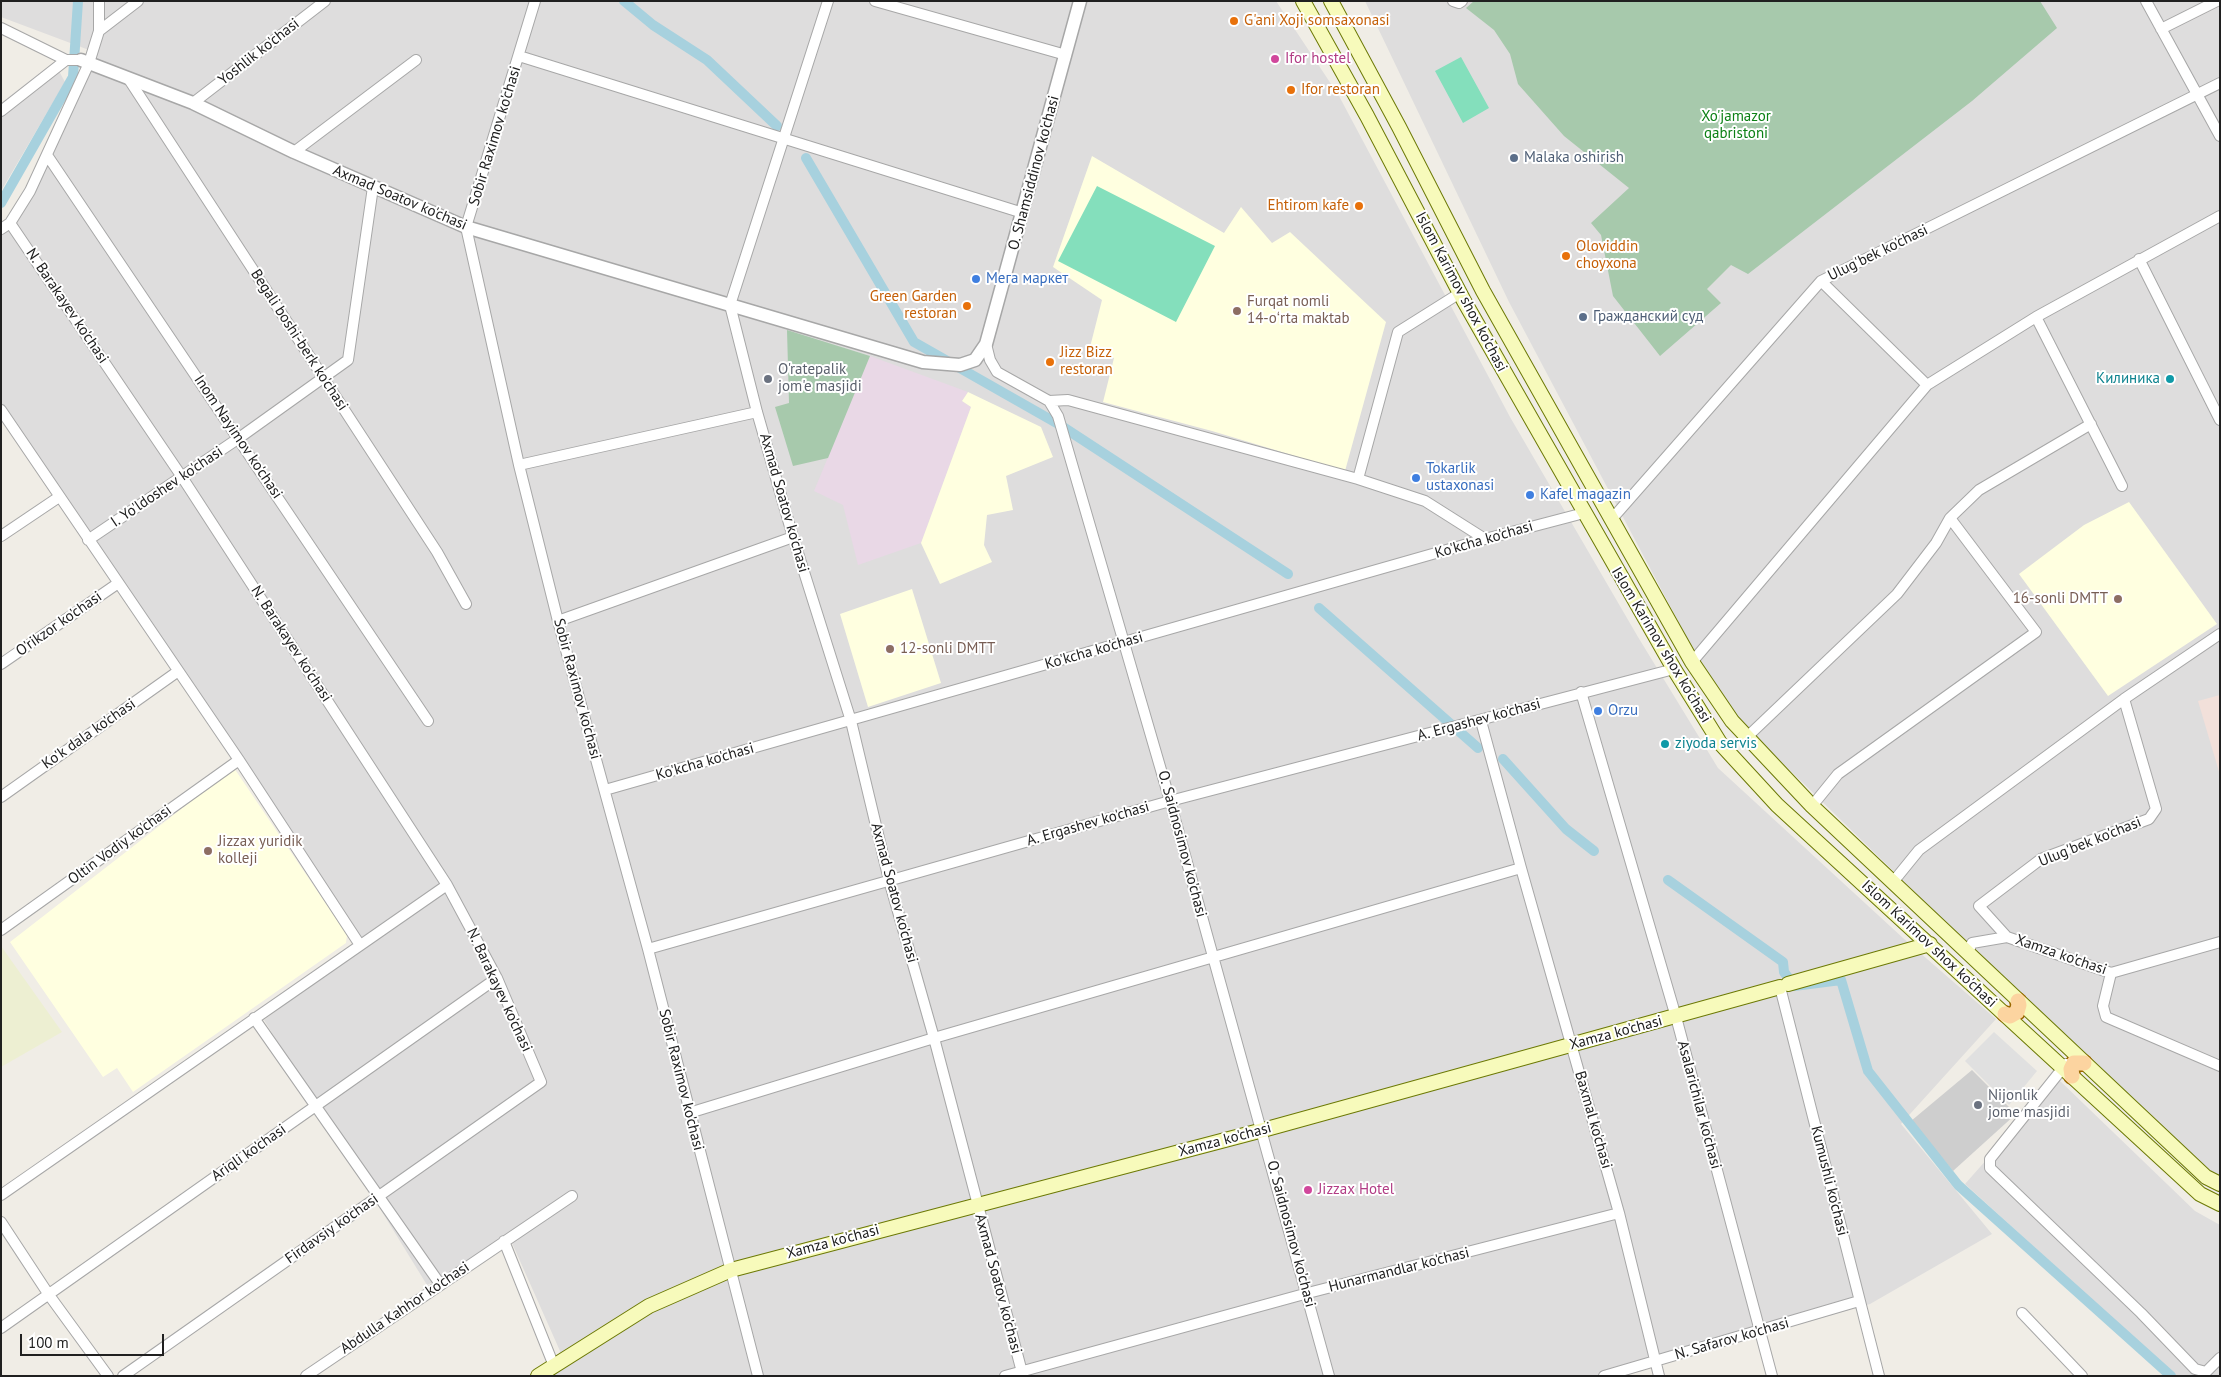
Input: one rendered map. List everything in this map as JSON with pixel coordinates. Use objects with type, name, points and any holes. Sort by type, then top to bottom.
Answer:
[{"type":"main road","name":"Islom Karimov shox ko'chasi","points":[[1304,1],[1462,297],[1674,669],[1720,743],[1777,805],[2200,1194],[2220,1204]]},
{"type":"main road","name":"Islom Karimov shox ko'chasi","points":[[1331,1],[1483,291],[1692,662],[1722,708],[1746,738],[1812,806],[2206,1178],[2220,1184]]},
{"type":"main road","points":[[1422,219],[1426,223],[1436,223],[1442,215],[1441,209]]},
{"type":"main road","points":[[1462,297],[1468,289],[1478,287],[1483,291]]},
{"type":"main road","name":"Xamza ko'chasi","points":[[548,1372],[649,1306],[731,1270],[1263,1130],[1676,1017],[1930,944]]},
{"type":"main road","points":[[2006,1014],[2010,1016],[2017,1012],[2018,1001]]},
{"type":"main road","points":[[2067,1071],[2080,1058]]},
{"type":"street","points":[[99,1],[99,31]]},
{"type":"street","points":[[6,226],[30,191],[47,155],[77,61],[99,31],[138,1]]},
{"type":"street","name":"Yoshlik ko'chasi","points":[[193,103],[325,1]]},
{"type":"street","name":"Sobir Raximov ko'chasi","points":[[535,1],[466,227],[519,465],[558,621],[648,949],[758,1376]]},
{"type":"street","points":[[730,305],[828,1]]},
{"type":"street","points":[[875,1],[1066,55]]},
{"type":"street","name":"O. Shamsiddinov ko'chasi","points":[[986,344],[1080,1]]},
{"type":"street","points":[[1453,1],[1460,3],[1462,1]]},
{"type":"street","points":[[2146,1],[2220,136]]},
{"type":"street","points":[[2161,29],[2217,1]]},
{"type":"street","points":[[1,19],[6,30],[77,61]]},
{"type":"street","points":[[519,56],[1023,214]]},
{"type":"street","points":[[294,152],[416,60]]},
{"type":"street","points":[[1,111],[77,61]]},
{"type":"street","name":"Axmad Soatov ko'chasi","points":[[77,61],[193,103],[373,188],[466,227],[924,362],[955,365],[975,360],[986,344]]},
{"type":"street","name":"Begali boshi-berk ko'chasi","points":[[128,78],[437,552],[466,604]]},
{"type":"street","name":"Ulug'bek ko'chasi","points":[[1611,520],[1821,281],[2220,83]]},
{"type":"street","name":"Inom Nayimov ko'chasi","points":[[47,155],[428,721]]},
{"type":"street","name":"I. Yo'ldoshev ko'chasi","points":[[88,540],[239,438],[348,360],[373,188]]},
{"type":"street","points":[[1692,662],[1927,385],[2036,317],[2139,258],[2220,216]]},
{"type":"street","name":"N. Barakayev ko'chasi","points":[[6,226],[182,477],[447,884],[497,978],[541,1082]]},
{"type":"street","points":[[2139,258],[2220,420]]},
{"type":"street","points":[[1821,281],[1927,385]]},
{"type":"street","points":[[1358,479],[1398,332],[1462,297]]},
{"type":"street","name":"Axmad Soatov ko'chasi","points":[[730,305],[757,412],[793,537],[851,721],[889,880],[934,1038],[1022,1374]]},
{"type":"street","points":[[2036,317],[2122,486]]},
{"type":"street","points":[[986,344],[990,360],[997,372],[1049,401],[1068,400],[1358,479],[1425,500],[1485,539]]},
{"type":"street","name":"O. Saidnosimov ko'chasi","points":[[1049,401],[1058,416],[1170,801],[1263,1130],[1329,1376]]},
{"type":"street","points":[[1,410],[117,584],[239,760],[360,945]]},
{"type":"street","points":[[519,465],[757,412]]},
{"type":"street","points":[[1746,738],[1897,594],[1936,543],[1950,518],[1979,490],[2091,424]]},
{"type":"street","points":[[1,536],[59,497]]},
{"type":"street","name":"Ko'kcha ko'chasi","points":[[604,790],[1485,539],[1584,513]]},
{"type":"street","points":[[1812,806],[1838,774],[2036,632],[1950,518]]},
{"type":"street","points":[[558,621],[793,537]]},
{"type":"street","name":"O'rikzor ko'chasi","points":[[1,664],[117,584]]},
{"type":"street","points":[[1893,882],[1919,850],[2124,699],[2220,634]]},
{"type":"street","name":"A. Ergashev ko'chasi","points":[[648,949],[1170,801],[1674,669]]},
{"type":"street","name":"Ko'k dala ko'chasi","points":[[1,797],[177,672]]},
{"type":"street","name":"Asalarichilar ko'chasi","points":[[1581,692],[1676,1017],[1772,1376]]},
{"type":"street","name":"Ulug'bek ko'chasi","points":[[2007,937],[1979,906],[2041,859],[2149,819],[2154,814],[2156,808],[2124,699]]},
{"type":"street","name":"Baxmal ko'chasi","points":[[1481,721],[1619,1213],[1659,1376]]},
{"type":"street","name":"Oltin Vodiy ko'chasi","points":[[1,930],[239,760]]},
{"type":"street","points":[[689,1112],[934,1038],[1521,868]]},
{"type":"street","points":[[1,1195],[447,884]]},
{"type":"street","name":"Xamza ko'chasi","points":[[1971,956],[1972,943],[2007,937],[2111,973],[2220,942]]},
{"type":"street","points":[[2111,973],[2104,1006],[2106,1017],[2220,1066]]},
{"type":"street","name":"Ariqli ko'chasi","points":[[1,1328],[497,978]]},
{"type":"street","name":"Kumushli ko'chasi","points":[[1788,984],[1860,1302],[1879,1376]]},
{"type":"street","points":[[254,1018],[440,1284]]},
{"type":"street","points":[[2067,1071],[1990,1159],[1990,1168],[2141,1313],[2195,1370],[2206,1372],[2220,1358]]},
{"type":"street","name":"Firdavsiy ko'chasi","points":[[123,1376],[541,1082]]},
{"type":"street","name":"Abdulla Kahhor ko'chasi","points":[[306,1376],[572,1196]]},
{"type":"street","name":"Hunarmandlar ko'chasi","points":[[1005,1376],[1022,1374],[1308,1293],[1619,1213]]},
{"type":"street","points":[[1,1222],[49,1295],[108,1376]]},
{"type":"street","points":[[504,1241],[548,1372]]},
{"type":"street","name":"N. Safarov ko'chasi","points":[[1604,1376],[1860,1302]]},
{"type":"street","points":[[2022,1313],[2082,1376]]},
{"type":"shaded area","points":[[1,1],[1276,1],[1339,96],[1510,417],[1638,637],[1718,768],[1903,938],[1996,1019],[1901,1124],[1992,1234],[1870,1304],[1621,1376],[553,1376],[560,1351],[512,1243],[427,1285],[264,1020],[365,945],[1,403],[1,230],[22,214],[92,69],[97,53],[1,17]]},
{"type":"shaded area","points":[[1365,1],[2220,1],[2220,1179],[2085,1058],[1722,704],[1509,302]]},
{"type":"shaded area","points":[[54,62],[65,82],[1,191],[1,103]]},
{"type":"shaded area","name":"Furqat nomli 14-oʻrta maktab","points":[[1092,156],[1224,233],[1241,207],[1272,243],[1290,232],[1386,322],[1345,471],[1212,431],[1103,402],[1114,358],[1089,351],[1102,300],[1053,267]]},
{"type":"shaded area","points":[[870,356],[968,392],[962,401],[971,407],[921,543],[858,565],[843,505],[814,491]]},
{"type":"shaded area","points":[[968,392],[1041,427],[1053,457],[1006,476],[1013,510],[987,515],[984,545],[992,562],[940,584],[921,543],[971,407],[962,401]]},
{"type":"shaded area","name":"16-sonli DMTT","points":[[2129,502],[2217,624],[2108,696],[2019,574],[2084,525]]},
{"type":"shaded area","name":"12-sonli DMTT","points":[[912,589],[941,683],[868,707],[840,614]]},
{"type":"shaded area","points":[[2220,695],[2220,775],[2198,701]]},
{"type":"shaded area","name":"Jizzax yuridik kolleji","points":[[234,768],[347,935],[346,943],[133,1092],[117,1068],[103,1077],[10,942]]},
{"type":"shaded area","points":[[1,946],[62,1032],[1,1067]]},
{"type":"shaded area","points":[[1994,1032],[2037,1071],[2009,1105],[1965,1061]]},
{"type":"shaded area","points":[[1972,1070],[2016,1114],[1953,1171],[1911,1121]]},
{"type":"shaded area","points":[[2058,1079],[2195,1211],[2220,1225],[2220,1376],[2176,1376],[1965,1184]]},
{"type":"green space","name":"Xo'jamazor qabristoni","points":[[1474,1],[2040,1],[2057,28],[1972,101],[1748,274],[1731,265],[1707,289],[1721,303],[1660,356],[1613,296],[1601,235],[1591,223],[1629,188],[1564,136],[1518,84],[1510,54],[1494,30],[1466,8]]},
{"type":"green space","points":[[1461,57],[1489,108],[1463,123],[1435,71]]},
{"type":"green space","points":[[1097,186],[1215,246],[1176,322],[1058,261]]},
{"type":"green space","points":[[787,330],[870,356],[828,458],[793,466],[775,407],[789,403]]},
{"type":"waterway","points":[[1,203],[73,77],[78,1]]},
{"type":"waterway","points":[[624,1],[653,25],[707,60],[777,126]]},
{"type":"waterway","points":[[806,158],[914,342],[1060,425],[1288,574]]},
{"type":"waterway","points":[[1319,608],[1478,748]]},
{"type":"waterway","points":[[1503,759],[1566,829],[1594,851]]},
{"type":"waterway","points":[[1668,880],[1783,962],[1784,972],[1794,986],[1841,980],[1868,1071],[1958,1185],[2171,1376]]},
{"type":"place","name":"G'ani Xoji somsaxonasi","points":[[1234,21]]},
{"type":"place","name":"Ifor hostel","points":[[1275,59]]},
{"type":"place","name":"Ifor restoran","points":[[1291,90]]},
{"type":"place","name":"Malaka oshirish","points":[[1514,158]]},
{"type":"place","name":"Ehtirom kafe","points":[[1359,206]]},
{"type":"place","name":"Oloviddin choyxona","points":[[1566,256]]},
{"type":"place","name":"Мега маркет","points":[[976,279]]},
{"type":"place","name":"Green Garden restoran","points":[[967,306]]},
{"type":"place","name":"Furqat nomli 14-oʻrta maktab","points":[[1237,311]]},
{"type":"place","name":"Гражданский суд","points":[[1583,317]]},
{"type":"place","name":"Jizz Bizz restoran","points":[[1050,362]]},
{"type":"place","name":"O'ratepalik jom'e masjidi","points":[[768,379]]},
{"type":"place","name":"Килиника","points":[[2170,379]]},
{"type":"place","name":"Tokarlik ustaxonasi","points":[[1416,478]]},
{"type":"place","name":"Kafel magazin","points":[[1530,495]]},
{"type":"place","name":"16-sonli DMTT","points":[[2118,599]]},
{"type":"place","name":"12-sonli DMTT","points":[[890,649]]},
{"type":"place","name":"Orzu","points":[[1598,711]]},
{"type":"place","name":"ziyoda servis","points":[[1665,744]]},
{"type":"place","name":"Jizzax yuridik kolleji","points":[[208,851]]},
{"type":"place","name":"Nijonlik jome masjidi","points":[[1978,1105]]},
{"type":"place","name":"Jizzax Hotel","points":[[1308,1190]]}]
